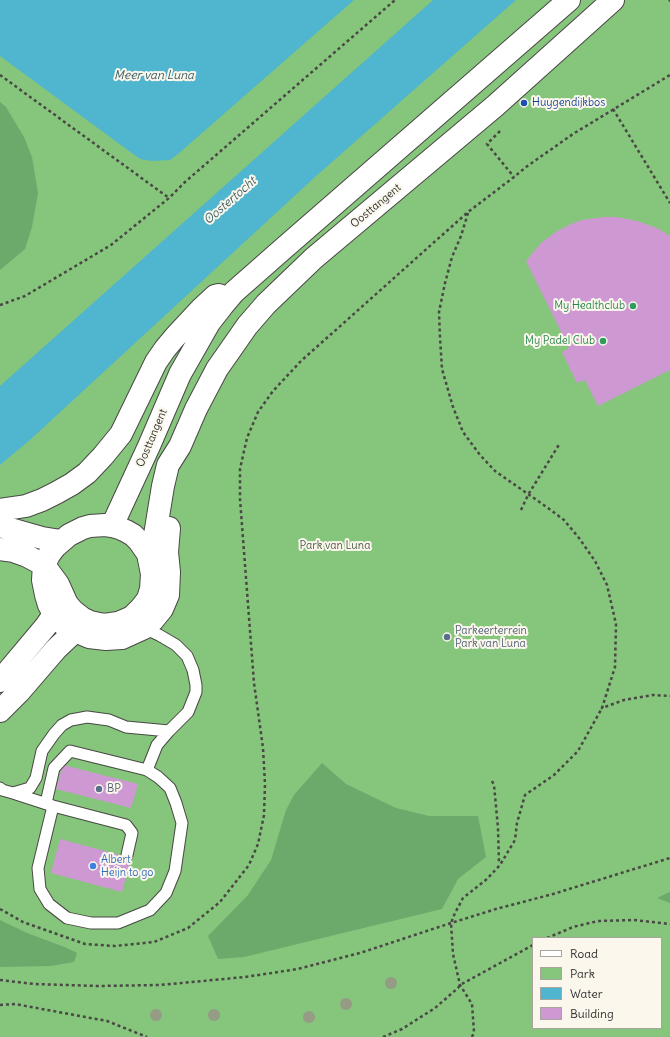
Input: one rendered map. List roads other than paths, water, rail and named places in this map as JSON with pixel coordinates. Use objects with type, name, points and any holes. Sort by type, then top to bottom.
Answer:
[{"type":"main road","name":"Oosttangent","points":[[112,526],[180,374],[209,323],[234,292],[569,0]]},
{"type":"main road","name":"Oosttangent","points":[[159,558],[154,548],[155,535],[168,465],[180,446],[196,409],[217,369],[247,326],[266,304],[314,258],[495,106],[613,0]]},
{"type":"main road","name":"Oosttangent","points":[[0,510],[26,506],[42,500],[72,484],[87,473],[104,456],[121,434],[156,362],[175,337],[215,296],[234,292]]},
{"type":"main road","points":[[0,549],[20,554],[44,573],[58,584],[70,607],[82,618],[82,627],[89,637],[106,639],[122,638],[144,628],[153,620],[162,608],[168,595],[169,572],[159,558],[148,554],[139,541],[126,531],[112,526],[98,525],[83,528],[60,541],[49,555],[44,573],[46,595],[54,614],[68,628],[82,627],[118,622],[132,617],[148,599],[151,589],[152,574],[159,558]]},
{"type":"main road","points":[[0,526],[42,538],[60,541]]},
{"type":"main road","points":[[0,562],[16,565],[37,576],[44,573]]},
{"type":"main road","points":[[0,681],[46,626],[54,614]]},
{"type":"main road","points":[[0,711],[19,692],[56,649],[82,627]]},
{"type":"lane","points":[[144,628],[176,645],[187,656],[193,670],[196,685],[196,692],[188,712],[157,745],[147,770]]},
{"type":"lane","points":[[13,793],[30,788],[36,778],[42,751],[62,725],[71,720],[87,717],[109,720],[126,727],[169,731]]},
{"type":"lane","points":[[70,751],[147,770],[158,777],[170,788],[182,823],[175,871],[166,893],[150,910],[118,923],[91,923],[67,918],[49,904],[40,889],[38,868],[54,768],[70,751]]},
{"type":"lane","points":[[0,788],[2,790],[49,805],[126,825],[132,832],[128,855]]},
{"type":"water","name":"Meer van Luna","points":[[0,0],[354,0],[178,154],[170,160],[152,161],[140,159],[0,56]]},
{"type":"water","name":"Oostertocht","points":[[433,0],[516,0],[315,177],[31,439],[0,465],[0,386]]},
{"type":"place","name":"Huygendijkbos","points":[[524,103]]},
{"type":"place","name":"My Healthclub","points":[[633,306]]},
{"type":"place","name":"My Padel Club","points":[[603,341]]},
{"type":"place","name":"Parkeerterrein Park van Luna","points":[[447,637]]},
{"type":"place","name":"BP","points":[[99,789]]},
{"type":"place","name":"Albert Heijn to go","points":[[93,866]]},
{"type":"park label","name":"Park van Luna","points":[[335,546]]}]
